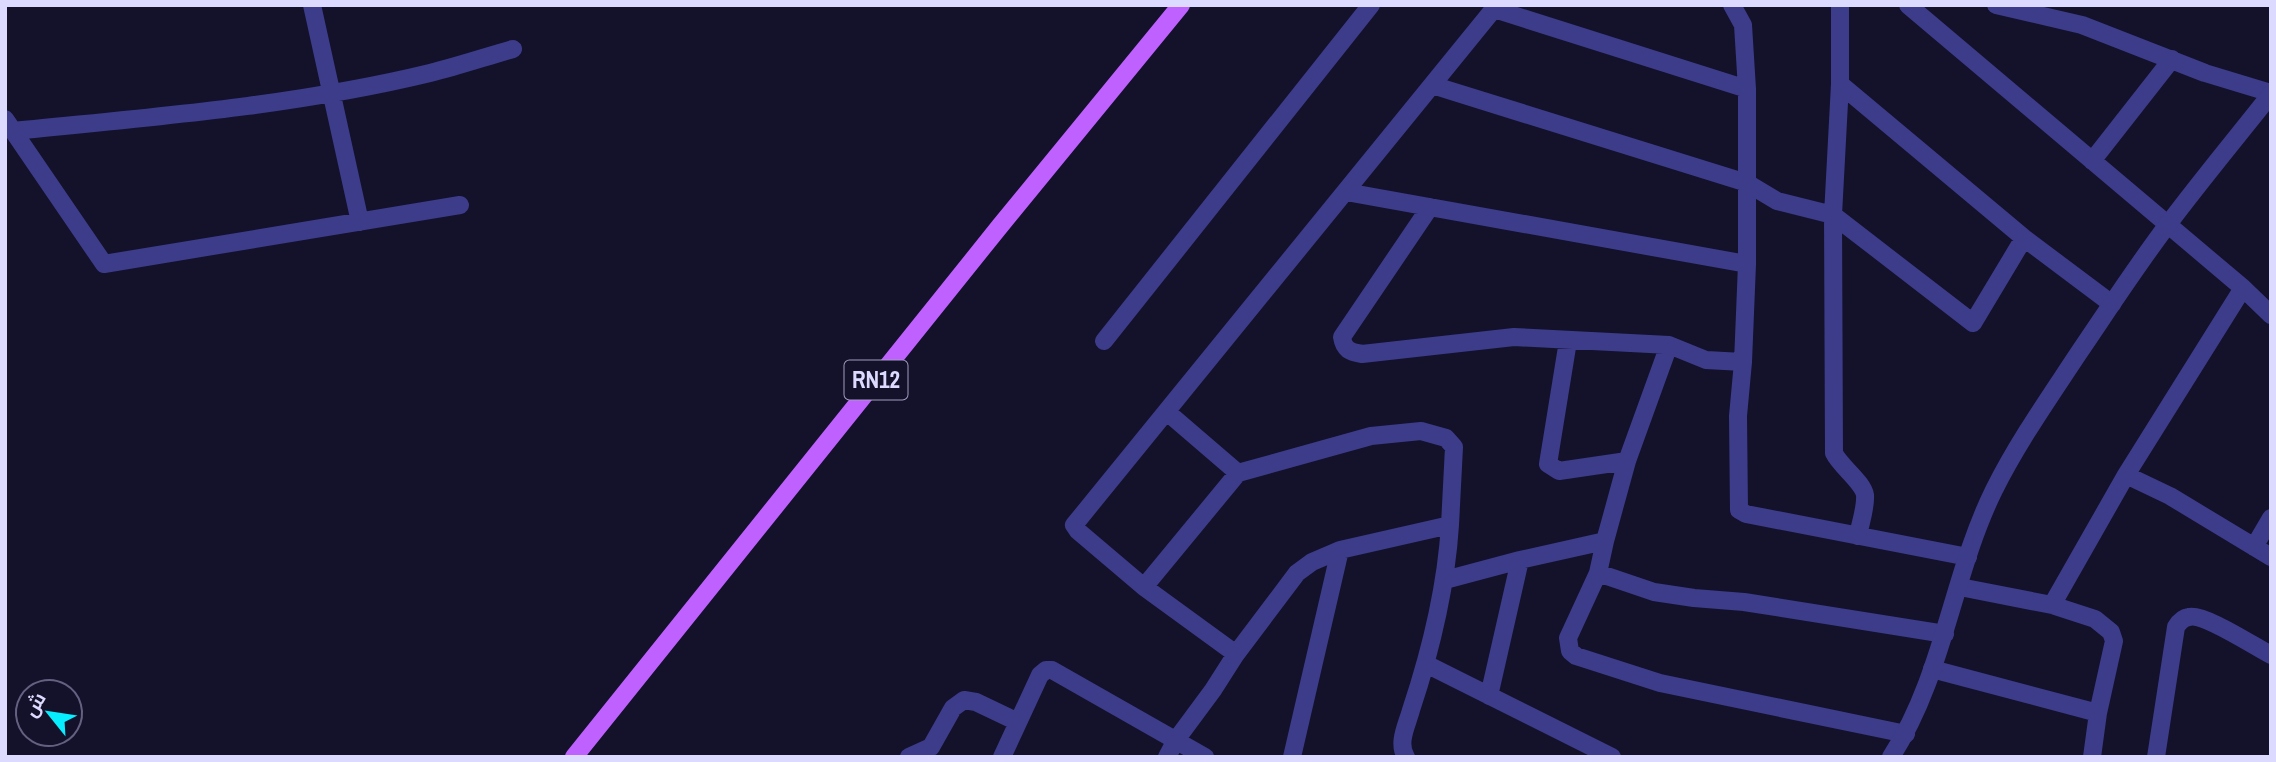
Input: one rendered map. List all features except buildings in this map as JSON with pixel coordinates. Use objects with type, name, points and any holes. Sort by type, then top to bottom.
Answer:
[{"type":"main road","name":"RN12","points":[[574,757],[1181,5]]},
{"type":"street","points":[[312,5],[360,222]]},
{"type":"street","points":[[1104,341],[1371,5]]},
{"type":"street","points":[[1732,5],[1743,25],[1747,89],[1747,264],[1738,416],[1739,510],[1745,514],[1968,557]]},
{"type":"street","points":[[1840,5],[1840,84],[1833,215],[1834,453],[1862,488],[1865,496],[1858,536]]},
{"type":"street","points":[[1891,757],[1906,734],[1932,669],[1968,557],[1993,492],[2012,457],[2167,225],[2271,93],[2205,73],[2082,24],[1996,5]]},
{"type":"street","points":[[1236,654],[1144,587],[1074,525],[1495,7],[1747,89]]},
{"type":"street","points":[[1917,7],[2271,315]]},
{"type":"street","points":[[9,125],[211,111],[430,73],[513,49]]},
{"type":"street","points":[[2092,161],[2172,59]]},
{"type":"street","points":[[1840,84],[2024,238],[2112,304]]},
{"type":"street","points":[[1433,85],[1747,183],[1777,201],[1833,215],[1973,323],[2024,238]]},
{"type":"street","points":[[9,125],[104,264],[460,205]]},
{"type":"street","points":[[1346,192],[1747,264]]},
{"type":"street","points":[[1430,207],[1342,337],[1343,345],[1349,352],[1362,354],[1514,337],[1669,345],[1706,359],[1743,362]]},
{"type":"street","points":[[2052,605],[2126,475],[2243,288]]},
{"type":"street","points":[[1568,341],[1548,464],[1559,471],[1626,461]]},
{"type":"street","points":[[1669,345],[1626,461],[1598,573],[1568,638],[1570,651],[1576,656],[1660,683],[1906,734]]},
{"type":"street","points":[[1167,412],[1238,473]]},
{"type":"street","points":[[1144,587],[1238,473],[1371,436],[1421,430],[1446,438],[1454,447],[1445,580],[1426,664],[1402,738],[1402,751],[1406,757]]},
{"type":"street","points":[[2126,475],[2170,496],[2271,557]]},
{"type":"street","points":[[2255,547],[2271,517]]},
{"type":"street","points":[[1167,757],[1236,654],[1297,573],[1311,562],[1340,550],[1450,524]]},
{"type":"street","points":[[1445,580],[1605,541]]},
{"type":"street","points":[[1292,757],[1340,550]]},
{"type":"street","points":[[1489,696],[1520,560]]},
{"type":"street","points":[[1598,573],[1654,592],[1744,602],[1944,634]]},
{"type":"street","points":[[1959,587],[2052,605],[2095,619],[2111,632],[2114,641],[2098,713],[2092,757]]},
{"type":"street","points":[[2156,757],[2176,627],[2180,621],[2192,616],[2205,620],[2271,655]]},
{"type":"street","points":[[1426,664],[1612,757]]},
{"type":"street","points":[[1932,669],[2098,713]]},
{"type":"street","points":[[1002,757],[1040,675],[1046,670],[1052,670],[1205,757]]},
{"type":"street","points":[[909,757],[931,747],[953,708],[964,700],[976,702],[1018,722]]}]
